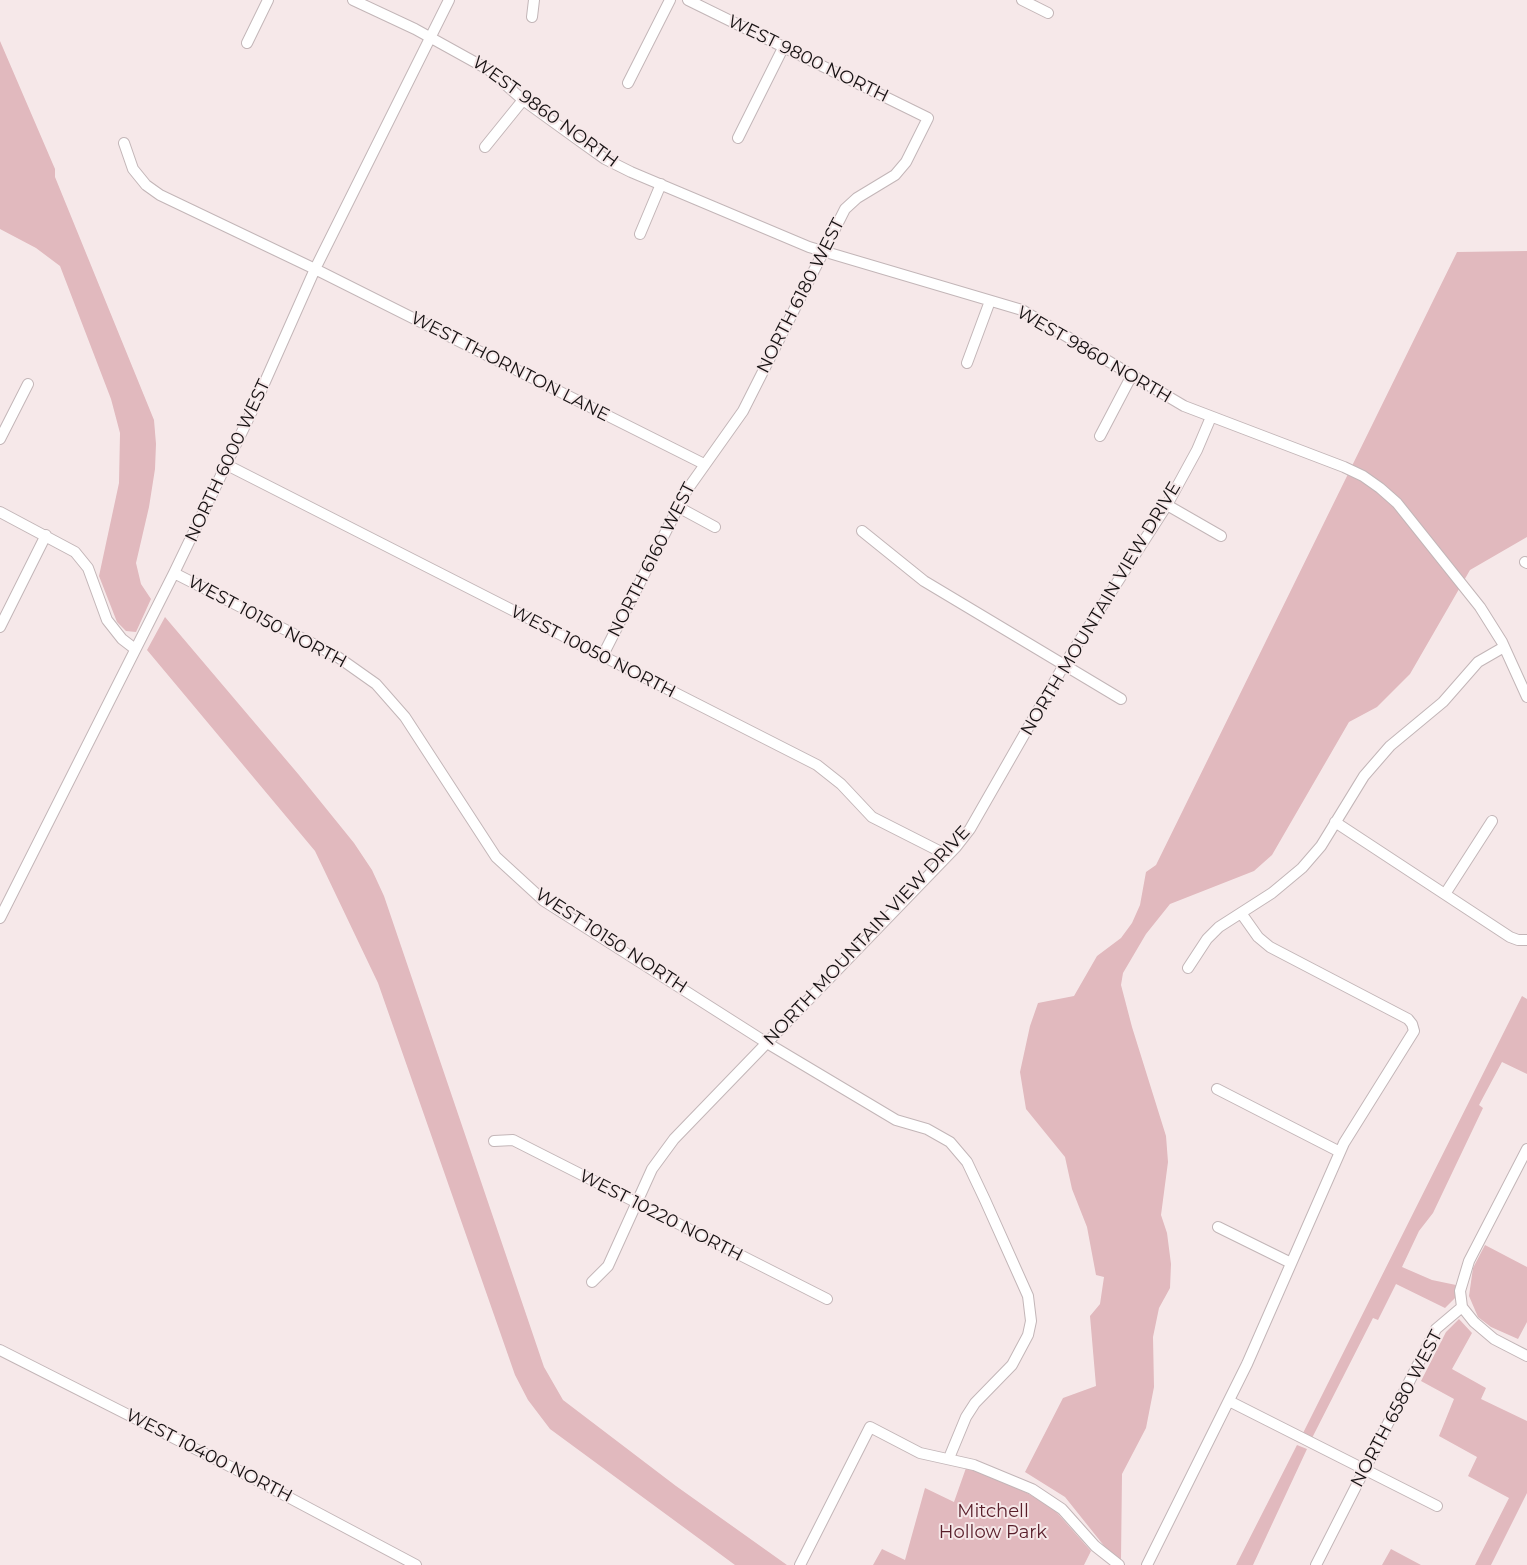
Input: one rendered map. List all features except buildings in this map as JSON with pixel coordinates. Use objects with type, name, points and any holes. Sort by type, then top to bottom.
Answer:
[{"type":"street","points":[[247,43],[268,0]]},
{"type":"street","name":"WEST 9860 NORTH","points":[[353,0],[430,37],[489,70],[523,100],[605,159],[764,229],[822,251],[1022,310],[1184,406],[1333,463],[1371,481],[1397,503],[1480,607],[1504,648],[1527,697]]},
{"type":"street","name":"NORTH 6000 WEST","points":[[0,918],[174,574],[227,465],[315,270],[449,0]]},
{"type":"street","points":[[532,17],[534,0]]},
{"type":"street","points":[[628,83],[670,0]]},
{"type":"street","name":"WEST 9800 NORTH","points":[[688,0],[928,118]]},
{"type":"street","points":[[711,10],[716,0]]},
{"type":"street","points":[[1022,0],[1048,13]]},
{"type":"street","points":[[738,138],[783,48]]},
{"type":"street","points":[[485,147],[523,100]]},
{"type":"street","name":"NORTH 6180 WEST","points":[[704,464],[743,411],[822,251],[845,209],[857,198],[895,176],[906,162],[928,118]]},
{"type":"street","name":"WEST THORNTON LANE","points":[[124,143],[133,169],[146,185],[160,195],[704,464]]},
{"type":"street","points":[[640,234],[661,184]]},
{"type":"street","points":[[968,363],[990,301]]},
{"type":"street","points":[[1100,436],[1132,375]]},
{"type":"street","points":[[0,439],[28,384]]},
{"type":"street","name":"NORTH MOUNTAIN VIEW DRIVE","points":[[592,1282],[608,1266],[652,1169],[674,1139],[970,829],[1064,665],[1167,504],[1197,450],[1211,417]]},
{"type":"street","name":"NORTH 6160 WEST","points":[[602,657],[678,507],[704,464]]},
{"type":"street","name":"WEST 10050 NORTH","points":[[227,465],[817,765],[841,784],[872,817],[947,855]]},
{"type":"street","points":[[1167,504],[1221,536]]},
{"type":"street","points":[[678,507],[715,527]]},
{"type":"street","points":[[0,512],[75,552],[88,568],[107,620],[122,639],[135,649]]},
{"type":"street","points":[[862,531],[924,581],[1120,699]]},
{"type":"street","points":[[0,627],[46,536]]},
{"type":"street","name":"WEST 10150 NORTH","points":[[174,574],[335,655],[376,684],[405,717],[496,857],[544,900],[767,1043],[896,1120],[927,1129],[950,1142],[967,1162],[986,1200],[1028,1296],[1031,1321],[1028,1335],[1012,1365],[979,1399],[966,1417],[949,1458]]},
{"type":"street","points":[[1188,968],[1212,934],[1292,878],[1311,858],[1355,788],[1381,756],[1443,702],[1478,662],[1504,648]]},
{"type":"street","points":[[1445,894],[1492,821]]},
{"type":"street","points":[[1335,822],[1510,937],[1518,940],[1527,940]]},
{"type":"street","points":[[1147,1565],[1229,1401],[1340,1152],[1411,1038],[1412,1024],[1404,1017],[1276,952],[1258,937],[1241,913]]},
{"type":"street","points":[[1217,1089],[1340,1152]]},
{"type":"street","name":"WEST 10220 NORTH","points":[[494,1141],[513,1140],[827,1299]]},
{"type":"street","points":[[1527,1149],[1469,1261],[1460,1291],[1462,1307],[1474,1322],[1494,1339],[1527,1356]]},
{"type":"street","points":[[1218,1227],[1291,1263]]},
{"type":"street","name":"NORTH 6580 WEST","points":[[1316,1565],[1436,1329],[1462,1307]]},
{"type":"street","name":"WEST 10400 NORTH","points":[[0,1350],[241,1472],[416,1565]]},
{"type":"street","points":[[1229,1401],[1437,1506]]},
{"type":"street","points":[[800,1565],[870,1426],[920,1453],[949,1458],[1002,1475],[1051,1500],[1066,1512],[1095,1546],[1119,1565]]},
{"type":"green space","points":[[0,41],[55,169],[55,177],[154,420],[156,444],[155,469],[149,507],[136,563],[141,584],[151,599],[136,632],[126,631],[117,622],[99,576],[119,483],[120,433],[111,399],[60,266],[36,248],[0,229]]},
{"type":"green space","points":[[1527,251],[1527,537],[1470,570],[1410,674],[1377,707],[1349,722],[1272,855],[1254,871],[1170,904],[1146,934],[1123,973],[1121,985],[1132,1027],[1166,1136],[1168,1162],[1161,1215],[1167,1233],[1171,1264],[1170,1288],[1159,1308],[1153,1337],[1154,1387],[1146,1428],[1122,1474],[1121,1560],[1109,1552],[1065,1497],[1025,1472],[1063,1398],[1096,1386],[1090,1316],[1100,1304],[1104,1277],[1096,1275],[1087,1227],[1072,1189],[1065,1157],[1026,1109],[1020,1072],[1030,1026],[1038,1003],[1074,996],[1097,956],[1121,938],[1132,923],[1140,905],[1146,872],[1156,865],[1457,252]]},
{"type":"green space","points":[[165,617],[299,775],[354,843],[372,870],[384,896],[544,1367],[563,1400],[676,1486],[787,1565],[735,1565],[550,1429],[528,1400],[515,1375],[378,983],[315,851],[147,650]]},
{"type":"green space","points":[[1522,996],[1527,999],[1527,1074],[1502,1062],[1479,1105],[1483,1108],[1433,1213],[1419,1231],[1402,1267],[1432,1280],[1456,1285],[1455,1298],[1445,1308],[1396,1284],[1378,1320],[1373,1318],[1311,1440],[1302,1435]]},
{"type":"green space","points":[[1485,1245],[1527,1267],[1527,1322],[1518,1339],[1491,1327],[1478,1317],[1469,1296],[1473,1268]]},
{"type":"green space","points":[[1459,1319],[1472,1333],[1452,1369],[1486,1388],[1481,1399],[1527,1421],[1527,1493],[1491,1565],[1475,1565],[1509,1498],[1468,1476],[1477,1457],[1439,1436],[1454,1399],[1421,1381],[1446,1332]]},
{"type":"green space","points":[[1297,1445],[1307,1449],[1253,1565],[1236,1565]]},
{"type":"green space","name":"Mitchell Hollow Park","points":[[966,1468],[1002,1479],[1052,1507],[1091,1551],[1084,1565],[873,1565],[882,1549],[905,1560],[925,1488],[954,1502]]},
{"type":"green space","points":[[1391,1549],[1421,1565],[1382,1565]]}]
